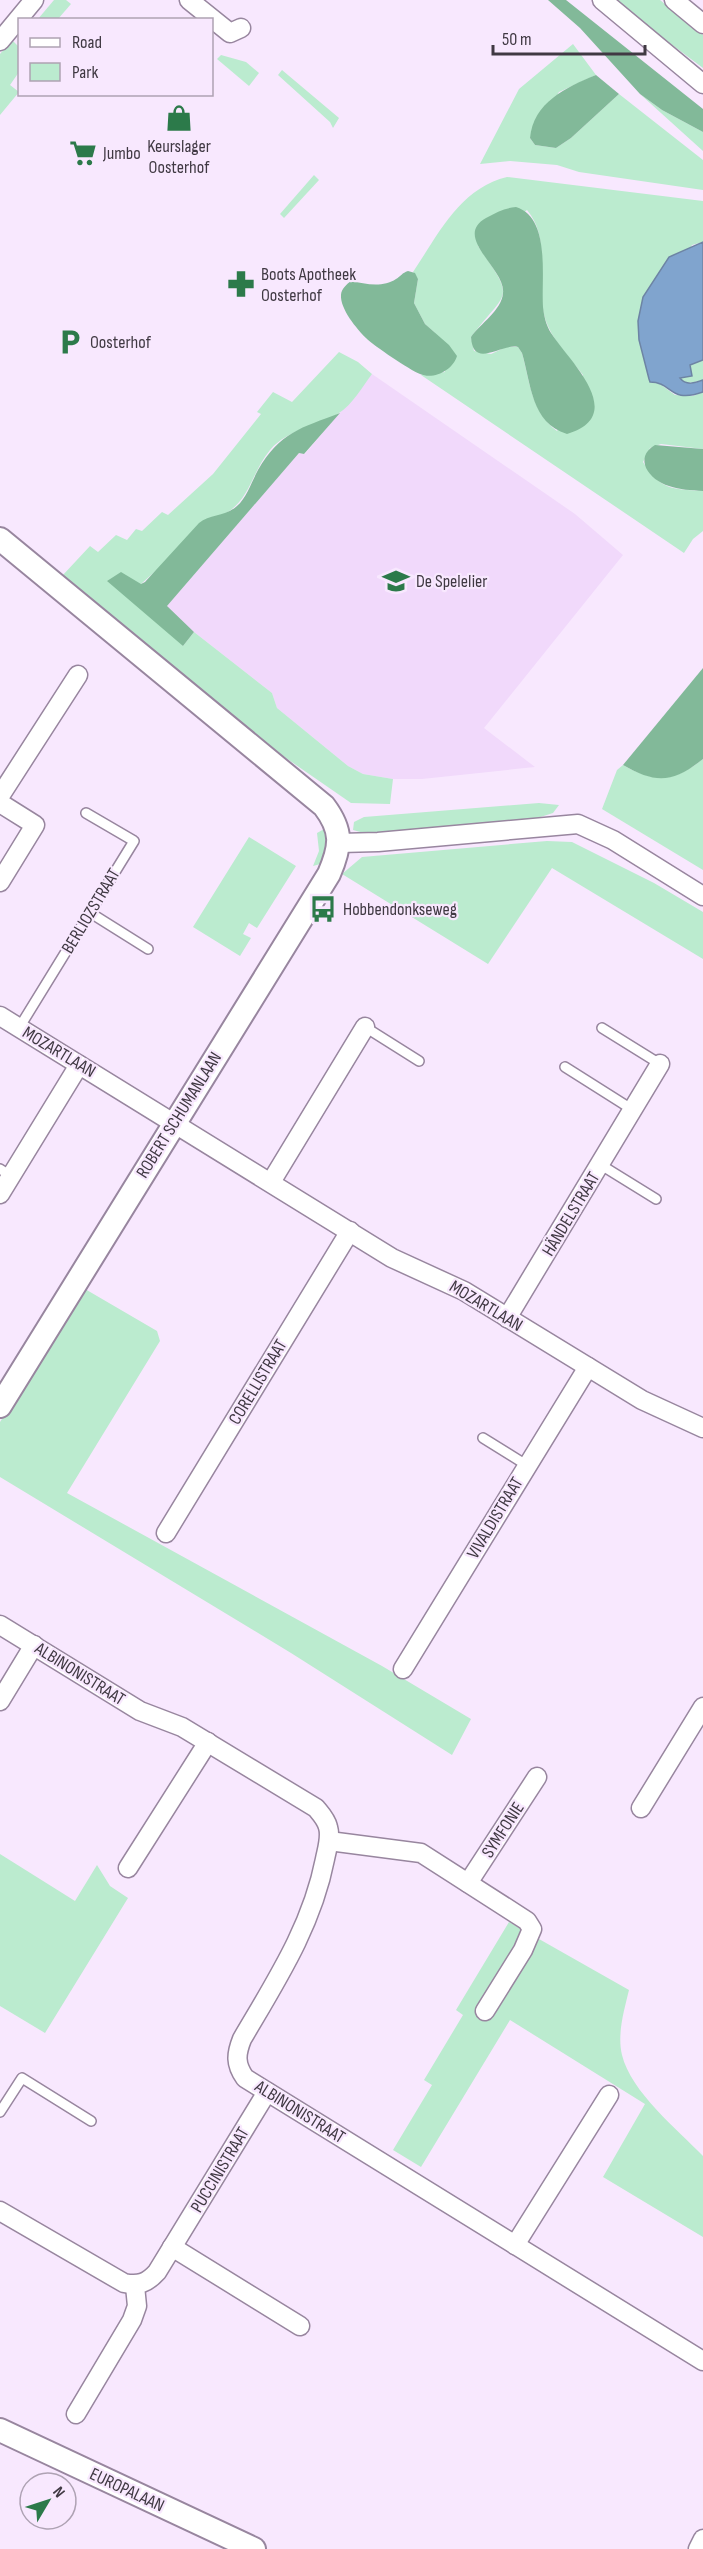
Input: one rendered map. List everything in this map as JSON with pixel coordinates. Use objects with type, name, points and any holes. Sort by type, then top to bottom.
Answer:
[{"type":"street","points":[[19,18],[34,0]]},
{"type":"street","points":[[189,0],[211,18]]},
{"type":"street","points":[[602,0],[703,84]]},
{"type":"street","points":[[674,0],[703,24]]},
{"type":"street","points":[[7,33],[18,20]]},
{"type":"street","points":[[213,20],[230,33],[241,28]]},
{"type":"street","points":[[0,539],[324,806],[334,819],[340,843],[378,842],[566,823],[578,824],[613,840],[703,896]]},
{"type":"street","points":[[0,796],[78,675]]},
{"type":"street","points":[[0,803],[35,825],[0,882]]},
{"type":"street","name":"ROBERT SCHUMANLAAN","points":[[0,1406],[329,874],[340,843]]},
{"type":"street","name":"MOZARTLAAN","points":[[0,1016],[392,1258],[464,1291],[642,1400],[703,1428]]},
{"type":"street","points":[[271,1182],[365,1027]]},
{"type":"street","name":"HÄNDELSTRAAT","points":[[507,1318],[660,1064]]},
{"type":"street","points":[[0,1194],[6,1172],[79,1065]]},
{"type":"street","name":"CORELLISTRAAT","points":[[166,1533],[350,1232]]},
{"type":"street","name":"VIVALDISTRAAT","points":[[403,1670],[588,1367]]},
{"type":"street","name":"ALBINONISTRAAT","points":[[0,1625],[140,1711],[182,1726],[316,1808],[325,1818],[329,1829],[329,1841],[322,1874],[305,1926],[237,2053],[238,2068],[245,2078],[703,2361]]},
{"type":"street","points":[[0,1701],[34,1646]]},
{"type":"street","points":[[641,1808],[703,1707]]},
{"type":"street","points":[[128,1868],[208,1742]]},
{"type":"street","name":"SYMFONIE","points":[[468,1883],[537,1777]]},
{"type":"street","points":[[329,1841],[420,1853],[527,1921],[532,1929],[523,1950],[485,2011]]},
{"type":"street","name":"PUCCINISTRAAT","points":[[135,2286],[149,2280],[172,2247],[267,2092]]},
{"type":"street","points":[[515,2245],[609,2095]]},
{"type":"street","points":[[0,2211],[113,2278],[135,2286],[137,2306],[132,2320],[76,2414]]},
{"type":"street","points":[[172,2247],[300,2326]]},
{"type":"street","name":"EUROPALAAN","points":[[0,2430],[254,2549]]},
{"type":"street","points":[[698,2549],[703,2539]]},
{"type":"lane","name":"BERLIOZSTRAAT","points":[[19,1028],[134,841],[86,813]]},
{"type":"lane","points":[[89,912],[148,949]]},
{"type":"lane","points":[[365,1027],[419,1061]]},
{"type":"lane","name":"HÄNDELSTRAAT","points":[[602,1028],[660,1064]]},
{"type":"lane","points":[[566,1067],[633,1110]]},
{"type":"lane","points":[[601,1165],[656,1199]]},
{"type":"lane","points":[[483,1438],[528,1466]]},
{"type":"lane","points":[[0,2112],[22,2078],[91,2121]]},
{"type":"shaded area","name":"De Spelelier","points":[[372,374],[575,514],[623,555],[484,728],[535,767],[422,779],[393,779],[363,774],[348,766],[277,708],[272,693],[166,607],[299,453],[305,454]]},
{"type":"green space","points":[[54,0],[66,0],[71,4],[59,18],[39,18]]},
{"type":"green space","points":[[548,0],[566,0],[703,109],[703,132],[662,110],[640,94],[580,28]]},
{"type":"green space","points":[[612,0],[660,0],[703,35],[703,68]]},
{"type":"green space","points":[[12,40],[18,46],[18,73],[10,85],[18,93],[0,115],[0,54]]},
{"type":"green space","points":[[573,44],[596,75],[559,92],[530,138],[535,145],[556,148],[571,138],[619,94],[703,160],[703,190],[579,172],[557,165],[510,161],[480,164],[519,89]]},
{"type":"green space","points":[[221,55],[246,62],[259,73],[249,86],[217,59]]},
{"type":"green space","points":[[282,70],[339,118],[333,128],[330,122],[278,75]]},
{"type":"green space","points":[[596,75],[619,94],[571,138],[556,148],[535,145],[530,138],[532,126],[544,106],[573,85]]},
{"type":"green space","points":[[640,94],[662,110],[703,132],[703,151]]},
{"type":"green space","points":[[314,175],[319,180],[284,218],[280,214]]},
{"type":"green space","points":[[507,177],[703,201],[703,242],[692,245],[639,340],[648,375],[675,395],[693,396],[703,392],[703,449],[661,444],[650,448],[643,462],[661,483],[683,490],[703,491],[703,531],[693,539],[684,553],[421,375],[445,372],[435,333],[425,324],[414,303],[418,279],[413,272],[441,229],[463,202],[490,183]],"holes":[[[527,210],[535,222],[541,248],[541,290],[545,318],[556,341],[583,375],[557,431],[548,423],[537,405],[522,353],[518,347],[506,347],[491,354],[474,351],[471,337],[503,294],[498,277],[478,246]]]},
{"type":"green space","points":[[516,207],[527,213],[535,223],[539,236],[543,265],[543,307],[548,327],[581,373],[594,401],[593,414],[585,425],[567,434],[555,429],[539,411],[534,401],[522,353],[518,347],[482,354],[473,347],[471,337],[495,311],[503,293],[497,274],[477,244],[475,234],[477,226],[494,214]]},
{"type":"green space","points":[[408,271],[415,273],[418,279],[414,303],[425,324],[449,345],[457,356],[452,366],[437,375],[425,376],[415,372],[370,342],[350,318],[341,300],[342,291],[351,281],[385,284]]},
{"type":"green space","points":[[339,352],[358,362],[372,374],[353,400],[344,410],[331,418],[295,432],[278,443],[263,459],[248,489],[236,506],[216,517],[141,584],[183,646],[194,632],[272,693],[277,708],[348,766],[363,774],[393,779],[390,804],[351,803],[283,756],[62,576],[90,546],[98,552],[116,535],[127,540],[136,529],[142,531],[162,512],[168,515],[213,474],[261,414],[257,412],[273,392],[292,402]]},
{"type":"green space","points":[[703,360],[703,380],[687,383],[679,378],[692,376],[689,365]]},
{"type":"green space","points":[[340,413],[304,454],[299,453],[167,606],[194,632],[183,646],[107,581],[121,572],[141,584],[145,582],[199,523],[232,510],[240,502],[266,457],[283,439]]},
{"type":"green space","points":[[655,445],[703,449],[703,491],[669,486],[655,479],[644,462],[648,450]]},
{"type":"green space","points":[[703,668],[703,759],[682,773],[664,778],[645,775],[623,765]]},
{"type":"green space","points":[[703,759],[703,870],[602,809],[617,770],[623,765],[645,775],[664,777],[683,772]]},
{"type":"green space","points":[[539,803],[559,805],[553,813],[534,819],[371,835],[353,830],[354,822],[364,817]]},
{"type":"green space","points":[[326,828],[329,840],[324,863],[313,866],[319,851],[317,833]]},
{"type":"green space","points":[[249,837],[296,866],[257,928],[249,923],[243,934],[251,938],[240,956],[193,927]]},
{"type":"green space","points":[[547,841],[572,842],[654,883],[703,912],[703,959],[552,868],[488,964],[342,874],[362,857]]},
{"type":"green space","points":[[85,1289],[157,1331],[160,1341],[67,1493],[382,1666],[471,1719],[452,1755],[291,1653],[0,1477],[0,1422]]},
{"type":"green space","points":[[0,1854],[75,1901],[97,1865],[110,1886],[128,1898],[45,2033],[0,2006]]},
{"type":"green space","points":[[509,1922],[629,1990],[621,2031],[622,2055],[627,2069],[645,2096],[703,2156],[703,2237],[603,2177],[645,2104],[510,2020],[421,2167],[393,2150],[432,2085],[424,2080],[463,2015],[456,2010]]},
{"type":"water","points":[[703,242],[703,360],[690,365],[692,376],[680,378],[688,383],[703,380],[703,392],[684,396],[663,385],[650,382],[639,340],[638,321],[643,297],[669,257]]},
{"type":"place","name":"Keurslager Oosterhof","points":[[179,118]]},
{"type":"place","name":"Jumbo","points":[[83,153]]},
{"type":"place","name":"Boots Apotheek Oosterhof","points":[[241,284]]},
{"type":"place","name":"Oosterhof","points":[[70,342]]},
{"type":"place","name":"De Spelelier","points":[[396,581]]},
{"type":"place","name":"Hobbendonkseweg","points":[[323,909]]}]
